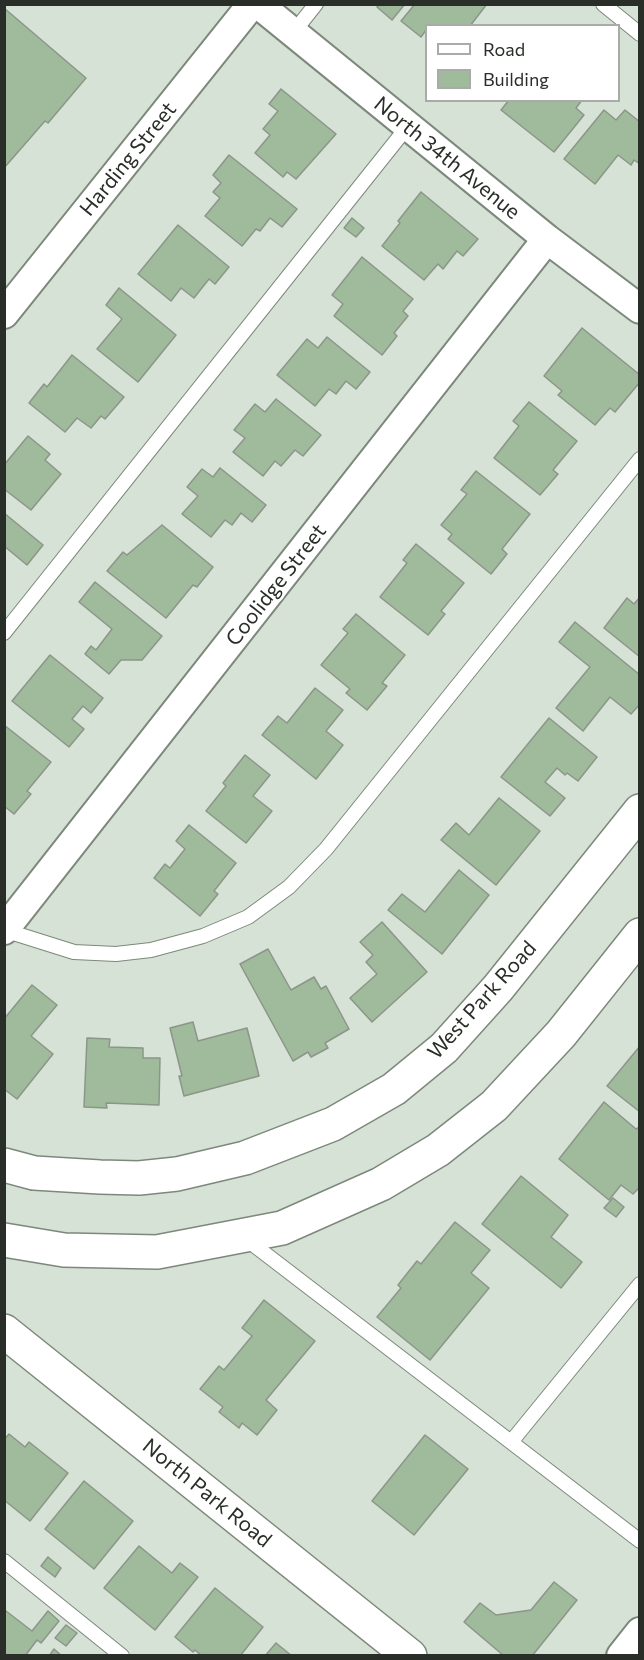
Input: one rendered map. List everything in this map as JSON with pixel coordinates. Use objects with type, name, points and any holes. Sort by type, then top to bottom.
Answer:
[{"type":"street","name":"Harding Street","points":[[4,314],[252,4]]},
{"type":"street","name":"North 34th Avenue","points":[[258,4],[547,239],[639,309]]},
{"type":"street","name":"Coolidge Street","points":[[4,930],[547,239]]},
{"type":"street","name":"West Park Road","points":[[4,1166],[34,1173],[100,1177],[139,1178],[177,1174],[245,1158],[333,1124],[394,1089],[444,1048],[498,988],[639,811]]},
{"type":"street","points":[[4,1240],[64,1250],[157,1252],[282,1228],[381,1184],[438,1150],[494,1107],[561,1034],[639,935]]},
{"type":"street","name":"North Park Road","points":[[4,1331],[410,1656]]},
{"type":"street","points":[[621,1656],[639,1632]]},
{"type":"lane","points":[[293,33],[316,4]]},
{"type":"lane","points":[[603,4],[639,34]]},
{"type":"lane","points":[[4,633],[408,126]]},
{"type":"lane","points":[[4,930],[74,951],[116,954],[151,950],[203,936],[248,917],[281,893],[326,849],[639,459]]},
{"type":"lane","points":[[242,1236],[639,1541]]},
{"type":"lane","points":[[511,1442],[639,1284]]},
{"type":"lane","points":[[4,1561],[122,1656]]},
{"type":"building","points":[[379,4],[405,4],[392,20],[377,7]]},
{"type":"building","points":[[415,4],[487,4],[472,24],[425,24],[425,31],[421,37],[401,21]]},
{"type":"building","points":[[4,8],[86,78],[48,123],[45,121],[4,168]]},
{"type":"building","points":[[281,89],[336,134],[296,179],[287,172],[283,177],[255,153],[270,135],[263,129],[278,111],[269,104]]},
{"type":"building","points":[[507,102],[580,102],[576,108],[584,115],[554,152],[501,110]]},
{"type":"building","points":[[604,110],[616,120],[625,110],[640,122],[640,164],[634,160],[631,165],[618,155],[595,184],[564,159]]},
{"type":"building","points":[[229,155],[297,209],[282,227],[270,218],[260,231],[256,229],[242,246],[205,216],[220,198],[213,192],[221,183],[213,175]]},
{"type":"building","points":[[421,192],[478,239],[463,256],[457,251],[443,269],[438,264],[424,280],[382,246]]},
{"type":"building","points":[[352,218],[364,228],[356,237],[344,228]]},
{"type":"building","points":[[178,225],[229,267],[215,284],[209,279],[194,298],[181,288],[171,301],[138,274]]},
{"type":"building","points":[[362,257],[413,299],[403,311],[408,316],[394,333],[397,336],[382,355],[334,316],[343,304],[332,295]]},
{"type":"building","points":[[119,288],[176,335],[138,382],[97,349],[122,319],[106,305]]},
{"type":"building","points":[[582,328],[640,375],[640,382],[615,412],[610,408],[595,425],[558,395],[562,391],[544,376]]},
{"type":"building","points":[[327,337],[370,372],[356,389],[346,381],[336,394],[329,389],[315,406],[277,375],[307,339],[318,348]]},
{"type":"building","points":[[72,355],[124,397],[105,419],[101,416],[91,428],[77,418],[65,432],[29,403],[44,384],[47,387]]},
{"type":"building","points":[[276,399],[321,435],[303,456],[295,450],[281,466],[275,461],[263,476],[233,452],[245,438],[234,430],[255,404],[265,412]]},
{"type":"building","points":[[529,402],[577,441],[553,470],[558,474],[540,495],[494,458],[519,426],[513,421]]},
{"type":"building","points":[[28,436],[50,454],[45,460],[61,474],[31,510],[4,489],[4,465]]},
{"type":"building","points":[[220,468],[266,505],[252,522],[241,513],[232,525],[225,520],[211,537],[182,514],[198,496],[187,487],[202,469],[213,477]]},
{"type":"building","points":[[476,471],[530,514],[502,549],[507,554],[491,574],[448,539],[452,534],[441,525],[467,494],[461,490]]},
{"type":"building","points":[[4,513],[43,545],[27,565],[4,546]]},
{"type":"building","points":[[162,525],[213,567],[197,587],[193,585],[166,618],[107,571],[123,552],[127,555]]},
{"type":"building","points":[[416,544],[464,583],[441,611],[445,614],[428,635],[380,597],[407,563],[403,560]]},
{"type":"building","points":[[95,582],[162,636],[142,660],[121,660],[109,674],[85,654],[91,646],[96,650],[112,629],[79,602]]},
{"type":"building","points":[[640,597],[640,657],[604,628],[627,598],[634,604]]},
{"type":"building","points":[[356,614],[405,655],[382,683],[387,686],[367,710],[346,693],[350,689],[321,665],[348,633],[343,629]]},
{"type":"building","points":[[575,622],[640,675],[640,704],[631,714],[610,697],[583,731],[556,708],[590,667],[559,642]]},
{"type":"building","points":[[50,655],[103,698],[91,713],[83,706],[72,719],[84,729],[69,747],[12,701]]},
{"type":"building","points":[[315,688],[343,710],[326,731],[343,745],[316,779],[262,735],[278,716],[287,723]]},
{"type":"building","points":[[549,718],[597,757],[578,781],[557,768],[545,782],[565,798],[550,816],[501,777]]},
{"type":"building","points":[[4,725],[51,762],[27,791],[31,794],[14,814],[4,806]]},
{"type":"building","points":[[245,755],[270,775],[253,796],[272,811],[246,843],[206,811],[226,786],[223,783]]},
{"type":"building","points":[[499,798],[540,831],[496,885],[441,840],[456,823],[469,835]]},
{"type":"building","points":[[189,825],[236,863],[214,891],[218,894],[200,916],[154,878],[165,864],[170,868],[185,849],[176,841]]},
{"type":"building","points":[[459,870],[489,895],[442,954],[388,910],[402,894],[425,912]]},
{"type":"building","points":[[382,922],[427,972],[372,1022],[350,998],[377,974],[366,962],[373,955],[360,942]]},
{"type":"building","points":[[268,949],[291,990],[314,977],[321,989],[326,986],[349,1029],[325,1043],[328,1048],[311,1057],[308,1052],[293,1061],[240,964]]},
{"type":"building","points":[[32,985],[57,1005],[31,1036],[53,1054],[17,1099],[4,1089],[4,1019]]},
{"type":"building","points":[[193,1022],[198,1041],[247,1028],[259,1076],[184,1096],[179,1076],[182,1076],[170,1028]]},
{"type":"building","points":[[87,1038],[110,1039],[109,1047],[143,1048],[143,1058],[160,1058],[159,1105],[106,1103],[107,1108],[84,1107]]},
{"type":"building","points":[[640,1046],[640,1112],[607,1086]]},
{"type":"building","points":[[604,1102],[636,1129],[640,1127],[640,1187],[633,1194],[621,1185],[609,1200],[559,1159]]},
{"type":"building","points":[[521,1176],[568,1215],[551,1237],[582,1262],[561,1288],[482,1224]]},
{"type":"building","points":[[613,1198],[624,1207],[616,1217],[604,1208]]},
{"type":"building","points":[[455,1222],[490,1250],[471,1273],[489,1288],[430,1360],[377,1317],[401,1288],[398,1285],[417,1261],[421,1264]]},
{"type":"building","points":[[264,1300],[315,1341],[266,1400],[277,1410],[257,1435],[242,1423],[239,1428],[219,1412],[223,1407],[200,1389],[219,1366],[224,1370],[252,1336],[242,1328]]},
{"type":"building","points":[[9,1434],[25,1447],[29,1442],[68,1473],[30,1521],[4,1500],[4,1440]]},
{"type":"building","points":[[425,1435],[468,1469],[414,1535],[372,1501]]},
{"type":"building","points":[[84,1481],[133,1521],[94,1569],[45,1529]]},
{"type":"building","points":[[139,1546],[172,1573],[180,1563],[198,1577],[155,1630],[104,1588]]},
{"type":"building","points":[[48,1557],[61,1568],[55,1577],[41,1566]]},
{"type":"building","points":[[554,1582],[577,1600],[532,1656],[504,1656],[464,1622],[480,1603],[496,1615],[531,1610]]},
{"type":"building","points":[[215,1588],[263,1627],[240,1656],[202,1656],[195,1650],[193,1652],[175,1637]]},
{"type":"building","points":[[6,1611],[32,1631],[48,1611],[59,1621],[41,1643],[37,1640],[25,1656],[4,1656],[4,1613]]},
{"type":"building","points":[[66,1625],[77,1633],[66,1646],[55,1638]]},
{"type":"building","points":[[276,1643],[292,1656],[265,1656]]},
{"type":"building","points":[[54,1649],[62,1656],[49,1656]]}]
